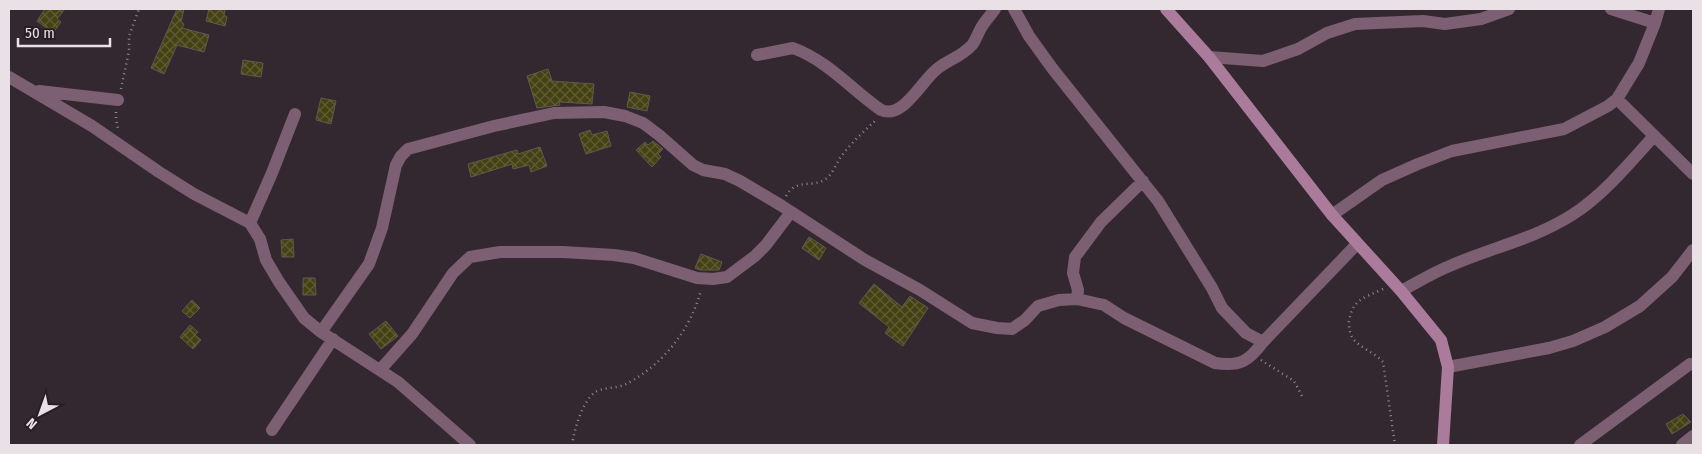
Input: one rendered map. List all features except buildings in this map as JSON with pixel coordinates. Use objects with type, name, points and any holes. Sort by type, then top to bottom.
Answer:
[{"type":"street","points":[[757,55],[793,48],[798,50],[825,65],[848,82],[867,100],[886,112],[892,112],[913,96],[936,69],[961,56],[973,43],[981,27],[995,9]]},
{"type":"street","points":[[1014,9],[1029,36],[1052,68],[1158,200],[1212,288],[1222,308],[1246,332],[1263,342]]},
{"type":"street","points":[[1166,9],[1209,57],[1332,216],[1398,288],[1441,340],[1448,367],[1443,445]]},
{"type":"street","points":[[1209,57],[1263,61],[1298,49],[1327,33],[1355,24],[1423,21],[1445,24],[1470,14],[1481,19],[1509,9]]},
{"type":"street","points":[[1611,9],[1655,23]]},
{"type":"street","points":[[1332,216],[1382,180],[1418,164],[1452,151],[1564,128],[1608,106],[1617,99],[1639,63],[1659,9]]},
{"type":"street","points":[[9,77],[92,126],[194,194],[250,223],[260,239],[266,260],[278,282],[304,318],[321,332],[398,382],[470,445]]},
{"type":"street","points":[[34,91],[118,100]]},
{"type":"street","points":[[1617,99],[1693,174]]},
{"type":"street","points":[[321,332],[369,264],[382,228],[396,165],[408,149],[528,117],[554,113],[604,112],[625,116],[642,123],[659,135],[693,165],[703,170],[725,174],[740,181],[865,260],[920,290],[972,323],[997,328],[1012,329],[1025,320],[1038,306],[1059,300],[1076,299],[1104,306],[1124,318],[1215,363],[1230,365],[1243,362],[1253,355],[1263,342],[1357,244]]},
{"type":"street","points":[[250,223],[295,114]]},
{"type":"street","points":[[1398,288],[1452,265],[1539,234],[1572,215],[1590,202],[1654,136]]},
{"type":"street","points":[[1076,299],[1078,290],[1073,273],[1075,257],[1101,222],[1143,181]]},
{"type":"street","points":[[380,370],[412,334],[453,273],[470,257],[500,252],[614,255],[634,258],[697,278],[713,279],[727,277],[755,256],[766,245],[786,209]]},
{"type":"street","points":[[1448,367],[1549,348],[1573,341],[1605,327],[1640,306],[1672,277],[1693,250]]},
{"type":"street","points":[[272,430],[333,340]]},
{"type":"street","points":[[1580,445],[1690,364]]},
{"type":"street","points":[[1682,445],[1693,436]]},
{"type":"path","points":[[122,146],[116,119],[118,100],[128,60],[129,36],[139,9]]},
{"type":"path","points":[[786,209],[789,190],[794,186],[814,183],[828,178],[844,153],[863,132],[886,112]]},
{"type":"path","points":[[572,445],[577,423],[592,395],[598,389],[616,388],[640,376],[669,350],[681,336],[699,297],[704,278]]},
{"type":"path","points":[[1395,445],[1383,362],[1354,340],[1349,326],[1351,312],[1356,303],[1398,288]]},
{"type":"path","points":[[1253,355],[1291,378],[1298,386],[1303,398]]}]
